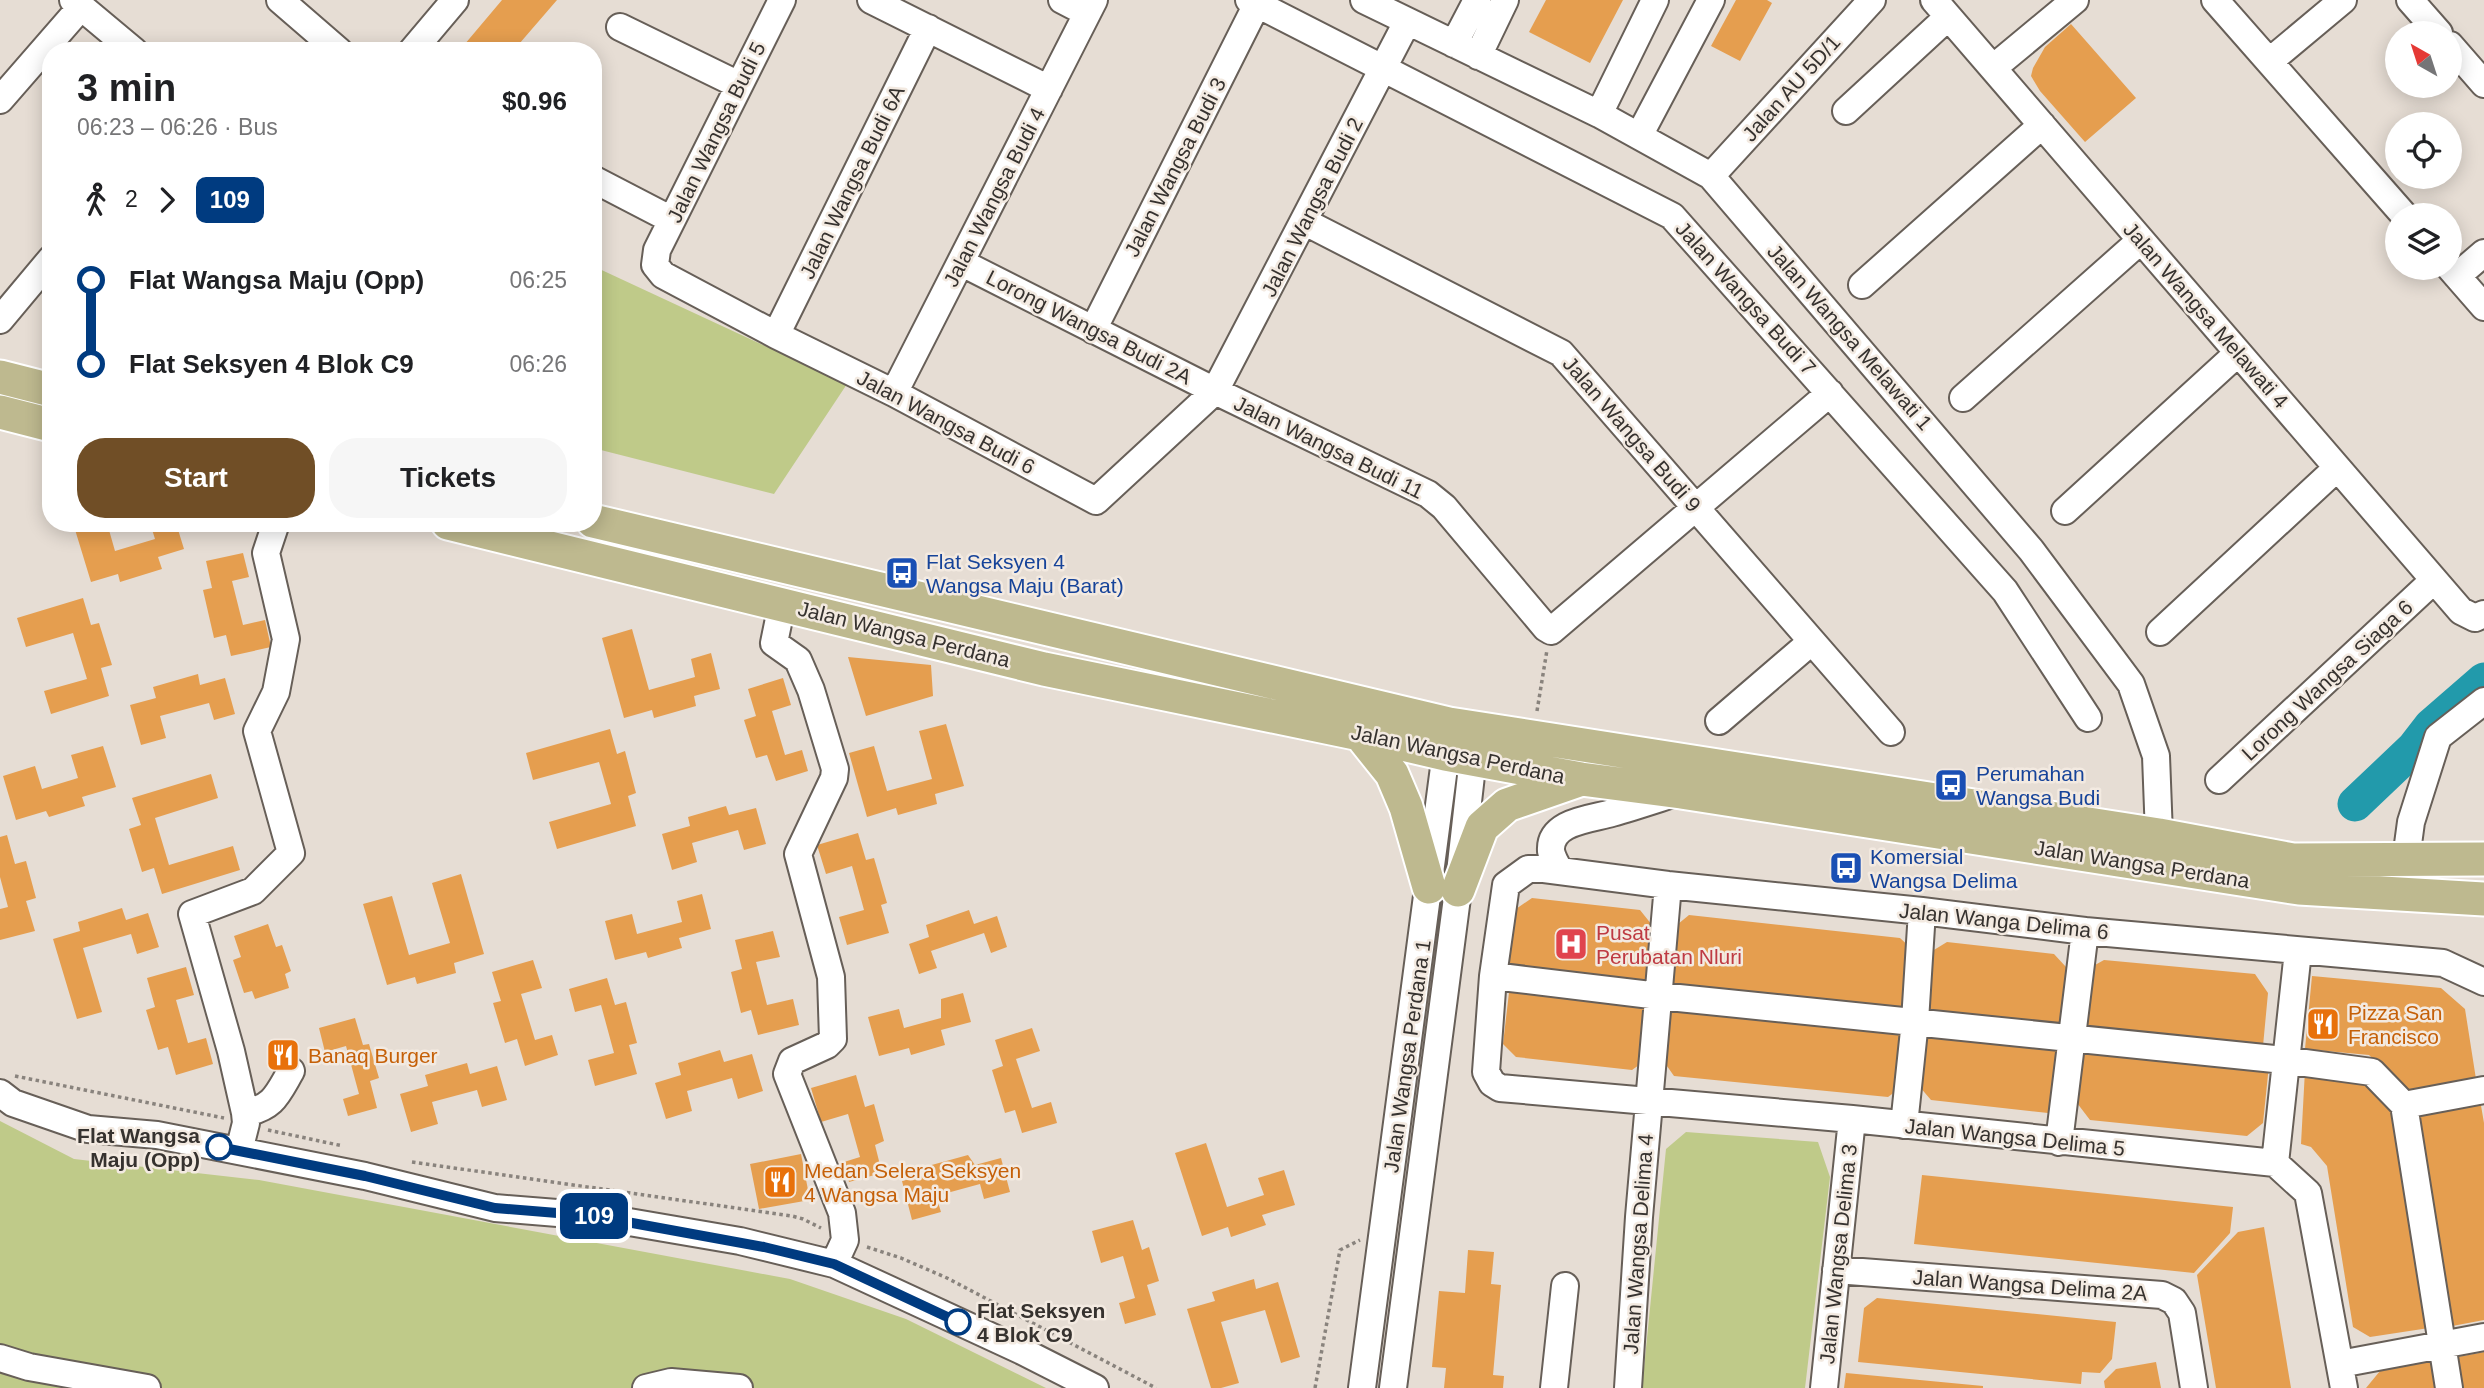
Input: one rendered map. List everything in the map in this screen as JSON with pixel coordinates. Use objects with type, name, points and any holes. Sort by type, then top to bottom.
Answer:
[{"type":"main road","points":[[0,377],[42,388]]},
{"type":"main road","points":[[0,412],[42,423]]},
{"type":"main road","name":"Jalan Wangsa Perdana","points":[[602,523],[1461,741],[1581,779],[1681,792],[2299,888],[2476,904]]},
{"type":"main road","name":"Jalan Wangsa Perdana","points":[[485,532],[1045,669],[1360,734],[1461,741],[1532,737],[2159,835],[2293,860],[2484,859]]},
{"type":"main road","points":[[1360,734],[1392,774],[1444,888]]},
{"type":"main road","points":[[1444,888],[1482,827],[1507,805],[1581,779]]},
{"type":"street","points":[[279,0],[328,42]]},
{"type":"street","points":[[420,42],[455,0]]},
{"type":"street","name":"Jalan Wangsa Budi 5","points":[[655,265],[657,250],[782,0]]},
{"type":"street","points":[[871,0],[1049,89]]},
{"type":"street","points":[[1062,0],[1091,6]]},
{"type":"street","name":"Jalan Wangsa Melawati 1","points":[[1364,0],[1408,22],[1450,34],[1478,56],[1599,114],[1712,176],[2031,550],[2131,684],[2156,756],[2159,835]]},
{"type":"street","points":[[1450,34],[1477,0]]},
{"type":"street","points":[[1478,56],[1505,0]]},
{"type":"street","points":[[1599,114],[1655,0]]},
{"type":"street","points":[[1639,136],[1711,0]]},
{"type":"street","name":"Jalan AU 5D/1","points":[[1712,176],[1872,0]]},
{"type":"street","points":[[1993,68],[2075,0]]},
{"type":"street","points":[[2215,0],[2394,203]]},
{"type":"street","points":[[2270,61],[2343,0]]},
{"type":"street","points":[[2410,0],[2428,21]]},
{"type":"street","name":"Jalan Wangsa Budi 7","points":[[1253,2],[1672,216],[2005,590],[2088,719]]},
{"type":"street","name":"Jalan Wangsa Budi 3","points":[[1093,330],[1253,2]]},
{"type":"street","points":[[46,42],[77,3],[123,42]]},
{"type":"street","name":"Jalan Wangsa Budi 4","points":[[894,393],[1091,6]]},
{"type":"street","points":[[1846,111],[1941,8]]},
{"type":"street","name":"Jalan Wangsa Melawati 4","points":[[1941,8],[2461,611],[2475,618],[2484,614]]},
{"type":"street","name":"Jalan Wangsa Budi 2","points":[[1216,391],[1408,22]]},
{"type":"street","points":[[620,27],[738,85]]},
{"type":"street","name":"Jalan Wangsa Budi 6A","points":[[776,335],[928,28]]},
{"type":"street","points":[[0,100],[42,47]]},
{"type":"street","points":[[2462,59],[2484,84]]},
{"type":"street","points":[[1862,285],[2042,125]]},
{"type":"street","points":[[602,184],[672,220]]},
{"type":"street","name":"Jalan Wangsa Budi 9","points":[[1305,222],[1561,353],[1891,732]]},
{"type":"street","points":[[1963,398],[2141,240]]},
{"type":"street","points":[[2462,266],[2484,253]]},
{"type":"street","name":"Lorong Wangsa Budi 2A","points":[[962,263],[1216,391]]},
{"type":"street","name":"Jalan Wangsa Budi 6","points":[[655,265],[663,275],[894,393],[1096,501],[1216,391]]},
{"type":"street","points":[[0,320],[42,270]]},
{"type":"street","points":[[2460,280],[2484,307]]},
{"type":"street","points":[[2065,511],[2238,353]]},
{"type":"street","name":"Jalan Wangsa Budi 11","points":[[1216,391],[1438,500],[1551,631]]},
{"type":"street","points":[[1551,631],[1830,393]]},
{"type":"street","points":[[2160,632],[2337,468]]},
{"type":"street","points":[[239,1151],[246,1123],[245,1113],[231,1051],[192,914],[253,891],[291,853],[257,731],[276,692],[286,639],[266,554],[273,532]]},
{"type":"street","name":"Lorong Wangsa Siaga 6","points":[[2219,780],[2434,580]]},
{"type":"street","points":[[782,604],[774,643],[798,660],[811,690],[835,769],[834,778],[798,854],[831,978],[833,1040],[792,1061],[787,1074],[842,1213],[845,1240],[834,1264]]},
{"type":"street","points":[[1719,721],[1811,642]]},
{"type":"street","points":[[2406,859],[2411,822],[2438,737],[2484,701]]},
{"type":"street","name":"Jalan Wangsa Perdana 1","points":[[1393,1388],[1461,741]]},
{"type":"street","points":[[1560,872],[1551,852],[1553,841],[1561,830],[1581,819],[1608,814],[1681,792]]},
{"type":"street","name":"Jalan Wanga Delima 6","points":[[1514,1089],[1500,1088],[1492,1083],[1486,1072],[1493,976],[1506,885],[1528,869],[2085,931],[2443,963],[2484,982]]},
{"type":"street","name":"Jalan Wangsa Delima 4","points":[[1628,1388],[1639,1217],[1668,886]]},
{"type":"street","name":"Jalan Wangsa Perdana 1","points":[[1362,1388],[1384,1227],[1444,888]]},
{"type":"street","points":[[1904,1125],[1915,1021],[1922,911]]},
{"type":"street","points":[[2059,1142],[2085,931]]},
{"type":"street","points":[[2298,951],[2284,1060],[2275,1163],[2308,1193],[2342,1376],[2442,1344],[2484,1337]]},
{"type":"street","points":[[1493,976],[1659,996],[2074,1037],[2372,1072],[2404,1105],[2449,1388]]},
{"type":"street","points":[[245,1113],[259,1110],[271,1103],[291,1071]]},
{"type":"street","name":"Jalan Wangsa Delima 5","points":[[1514,1089],[1852,1119],[2275,1163]]},
{"type":"street","points":[[2404,1105],[2484,1090]]},
{"type":"street","points":[[0,1093],[13,1103],[88,1129],[157,1135],[365,1176],[495,1208],[594,1216],[740,1241],[834,1264],[1095,1388]]},
{"type":"street","name":"Jalan Wangsa Delima 3","points":[[1824,1388],[1852,1119]]},
{"type":"street","name":"Jalan Wangsa Delima 2A","points":[[1836,1270],[2162,1295],[2174,1301],[2182,1312],[2194,1388]]},
{"type":"street","points":[[1554,1388],[1564,1286]]},
{"type":"street","points":[[0,1358],[29,1367],[147,1388]]},
{"type":"street","points":[[646,1388],[671,1382],[739,1388]]},
{"type":"path","points":[[1532,737],[1551,631]]},
{"type":"path","points":[[1315,1388],[1340,1250],[1384,1227]]},
{"type":"green space","points":[[602,270],[847,384],[774,494],[602,450]]},
{"type":"green space","points":[[0,1121],[74,1159],[259,1180],[790,1279],[906,1319],[1046,1388],[0,1388]]},
{"type":"green space","points":[[1686,1132],[1818,1142],[1830,1177],[1805,1388],[1642,1388],[1666,1149]]},
{"type":"building","points":[[502,0],[557,0],[521,42],[467,42]]},
{"type":"building","points":[[1546,0],[1623,0],[1590,63],[1529,32]]},
{"type":"building","points":[[1736,0],[1767,0],[1772,3],[1740,61],[1711,46]]},
{"type":"building","points":[[2071,24],[2136,98],[2085,142],[2040,91],[2031,76],[2045,47]]},
{"type":"building","points":[[76,532],[110,532],[115,551],[155,539],[153,532],[179,532],[184,549],[158,557],[162,569],[120,582],[118,574],[91,582]]},
{"type":"building","points":[[243,553],[249,577],[232,581],[243,625],[265,620],[271,647],[231,656],[226,635],[214,638],[203,590],[212,588],[206,561]]},
{"type":"building","points":[[83,598],[91,625],[99,623],[112,665],[101,668],[109,696],[51,714],[44,691],[87,679],[73,633],[26,647],[17,618]]},
{"type":"building","points":[[632,629],[649,690],[695,677],[691,659],[711,653],[720,689],[694,696],[696,706],[654,718],[652,710],[624,718],[602,638]]},
{"type":"building","points":[[848,657],[931,665],[933,696],[866,716]]},
{"type":"building","points":[[198,674],[200,685],[225,678],[235,714],[214,720],[209,703],[160,716],[166,738],[141,745],[130,705],[156,698],[153,687]]},
{"type":"building","points":[[783,678],[791,705],[772,711],[785,755],[802,750],[808,771],[776,781],[767,755],[756,758],[744,720],[756,716],[748,689]]},
{"type":"building","points":[[946,724],[964,786],[935,794],[937,804],[898,815],[896,808],[867,817],[849,753],[874,746],[887,791],[932,779],[919,731]]},
{"type":"building","points":[[610,729],[617,754],[625,751],[636,793],[628,796],[636,826],[557,849],[549,822],[611,804],[599,762],[533,780],[526,753]]},
{"type":"building","points":[[103,746],[116,787],[82,797],[85,806],[49,817],[46,811],[16,820],[3,776],[35,766],[42,789],[78,778],[71,755]]},
{"type":"building","points":[[211,774],[218,798],[155,818],[169,865],[233,846],[240,870],[162,894],[154,868],[142,872],[129,829],[141,825],[132,798]]},
{"type":"building","points":[[726,806],[729,815],[756,808],[766,844],[744,850],[738,830],[692,843],[697,862],[672,870],[662,834],[690,826],[688,817]]},
{"type":"building","points":[[858,833],[866,860],[874,858],[887,903],[881,905],[889,933],[847,945],[839,917],[864,910],[852,866],[826,874],[817,845]]},
{"type":"building","points":[[7,835],[15,864],[26,861],[36,898],[26,901],[35,931],[0,940],[0,909],[8,907],[0,877],[0,837]]},
{"type":"building","points":[[461,874],[484,954],[454,963],[456,973],[417,984],[415,977],[387,985],[363,904],[392,896],[409,955],[450,943],[432,883]]},
{"type":"building","points":[[702,894],[711,929],[679,938],[682,948],[648,958],[646,952],[615,960],[605,921],[632,914],[637,934],[682,922],[677,901]]},
{"type":"building","points":[[1532,898],[1640,910],[1652,925],[1645,984],[1506,968],[1513,911]]},
{"type":"building","points":[[122,908],[126,920],[148,913],[159,947],[137,954],[131,934],[83,948],[102,1012],[77,1019],[53,939],[80,931],[78,922]]},
{"type":"building","points":[[969,910],[974,924],[997,916],[1007,947],[991,953],[984,933],[931,951],[937,968],[919,974],[909,944],[929,937],[926,925]]},
{"type":"building","points":[[1689,915],[1900,938],[1914,951],[1907,1012],[1665,985],[1672,929]]},
{"type":"building","points":[[268,924],[276,947],[282,945],[291,971],[285,974],[289,988],[255,999],[252,991],[244,993],[233,960],[241,957],[234,936]]},
{"type":"building","points":[[773,931],[780,957],[756,962],[767,1005],[793,999],[799,1025],[758,1035],[751,1010],[741,1013],[731,972],[742,969],[735,940]]},
{"type":"building","points":[[1947,942],[2054,954],[2066,967],[2060,1026],[1922,1011],[1929,953]]},
{"type":"building","points":[[533,960],[542,988],[521,994],[535,1040],[552,1035],[558,1055],[525,1066],[517,1039],[505,1043],[493,1003],[501,1001],[492,972]]},
{"type":"building","points":[[2104,960],[2255,974],[2268,993],[2263,1046],[2080,1029],[2086,970]]},
{"type":"building","points":[[186,967],[194,995],[176,1000],[188,1043],[206,1038],[213,1064],[176,1075],[168,1047],[158,1050],[146,1010],[155,1007],[147,978]]},
{"type":"building","points":[[2312,976],[2441,988],[2465,1009],[2476,1079],[2410,1093],[2369,1055],[2305,1049]]},
{"type":"building","points":[[607,978],[615,1005],[626,1002],[637,1043],[629,1045],[637,1074],[595,1086],[588,1060],[614,1053],[601,1005],[575,1012],[569,989]]},
{"type":"building","points":[[1510,984],[1653,999],[1646,1060],[1632,1070],[1516,1057],[1503,1044]]},
{"type":"building","points":[[963,993],[971,1022],[941,1030],[945,1045],[911,1055],[909,1048],[879,1056],[868,1017],[899,1009],[904,1028],[941,1018],[941,999]]},
{"type":"building","points":[[1668,1004],[1909,1028],[1903,1086],[1888,1097],[1674,1076],[1662,1059]]},
{"type":"building","points":[[355,1018],[363,1045],[369,1044],[379,1078],[370,1081],[377,1108],[348,1116],[343,1099],[359,1094],[346,1046],[325,1052],[319,1028]]},
{"type":"building","points":[[1926,1027],[2067,1042],[2060,1103],[2048,1113],[1931,1100],[1919,1086]]},
{"type":"building","points":[[1032,1028],[1040,1051],[1016,1059],[1032,1108],[1051,1102],[1057,1123],[1022,1133],[1015,1110],[1005,1113],[992,1070],[1003,1066],[995,1040]]},
{"type":"building","points":[[2084,1045],[2269,1065],[2263,1123],[2247,1136],[2090,1120],[2077,1103]]},
{"type":"building","points":[[720,1050],[724,1062],[752,1054],[763,1091],[738,1099],[732,1078],[687,1091],[692,1111],[666,1119],[655,1083],[681,1075],[678,1063]]},
{"type":"building","points":[[467,1063],[470,1074],[497,1066],[507,1100],[482,1107],[477,1090],[432,1102],[438,1124],[411,1132],[400,1094],[428,1086],[425,1075]]},
{"type":"building","points":[[2305,1070],[2366,1077],[2391,1101],[2429,1328],[2370,1337],[2353,1327],[2327,1166],[2311,1147],[2301,1144]]},
{"type":"building","points":[[856,1075],[865,1107],[874,1104],[884,1141],[875,1145],[882,1173],[849,1182],[844,1162],[860,1157],[848,1114],[821,1122],[811,1088]]},
{"type":"building","points":[[2479,1094],[2484,1123],[2484,1320],[2447,1327],[2410,1107]]},
{"type":"building","points":[[1206,1143],[1227,1207],[1264,1195],[1258,1178],[1284,1170],[1295,1205],[1262,1215],[1266,1225],[1231,1237],[1228,1227],[1202,1236],[1175,1153]]},
{"type":"building","name":"Medan Selera Seksyen 4 Wangsa Maju","points":[[801,1154],[810,1200],[759,1209],[750,1164]]},
{"type":"building","points":[[968,1155],[975,1165],[1001,1158],[1010,1192],[984,1199],[980,1184],[936,1196],[941,1212],[912,1220],[902,1181],[930,1174],[928,1166]]},
{"type":"building","points":[[1922,1175],[2233,1207],[2230,1233],[2194,1273],[1914,1244]]},
{"type":"building","points":[[1133,1220],[1142,1250],[1149,1247],[1159,1281],[1147,1285],[1156,1315],[1125,1324],[1119,1303],[1135,1298],[1123,1256],[1101,1263],[1092,1231]]},
{"type":"building","points":[[2264,1227],[2291,1388],[2216,1388],[2197,1275],[2238,1232]]},
{"type":"building","points":[[1468,1250],[1494,1252],[1491,1284],[1501,1285],[1493,1375],[1504,1376],[1503,1388],[1444,1388],[1446,1368],[1432,1367],[1439,1291],[1465,1293]]},
{"type":"building","points":[[1254,1279],[1256,1289],[1278,1282],[1300,1357],[1281,1363],[1265,1310],[1221,1322],[1239,1383],[1211,1388],[1187,1309],[1215,1301],[1212,1292]]},
{"type":"building","points":[[1877,1298],[2116,1322],[2112,1359],[2100,1373],[2082,1372],[2081,1384],[1858,1362],[1864,1308]]},
{"type":"building","points":[[2484,1352],[2484,1388],[2457,1388],[2452,1358]]},
{"type":"building","points":[[2434,1361],[2440,1388],[2366,1388],[2380,1371]]},
{"type":"building","points":[[2156,1362],[2161,1388],[2105,1388],[2104,1381],[2116,1369]]},
{"type":"building","points":[[1846,1373],[1983,1386],[1983,1388],[1844,1388]]},
{"type":"waterway","points":[[2355,804],[2414,748],[2431,726],[2484,680]]},
{"type":"bus line","name":"109","points":[[219,1147],[365,1176],[495,1208],[594,1216],[740,1241],[834,1264],[958,1322]]},
{"type":"place","name":"Flat Seksyen 4 Wangsa Maju (Barat)","points":[[902,573]]},
{"type":"place","name":"Perumahan Wangsa Budi","points":[[1951,785]]},
{"type":"place","name":"Komersial Wangsa Delima","points":[[1846,868]]},
{"type":"place","name":"Pusat Perubatan Nluri","points":[[1571,944]]},
{"type":"place","name":"Pizza San Francisco","points":[[2323,1024]]},
{"type":"place","name":"Banaq Burger","points":[[283,1055]]},
{"type":"place","name":"Flat Wangsa Maju (Opp)","points":[[219,1147]]},
{"type":"place","name":"Medan Selera Seksyen 4 Wangsa Maju","points":[[780,1182]]},
{"type":"place","name":"Flat Seksyen 4 Blok C9","points":[[958,1322]]}]
